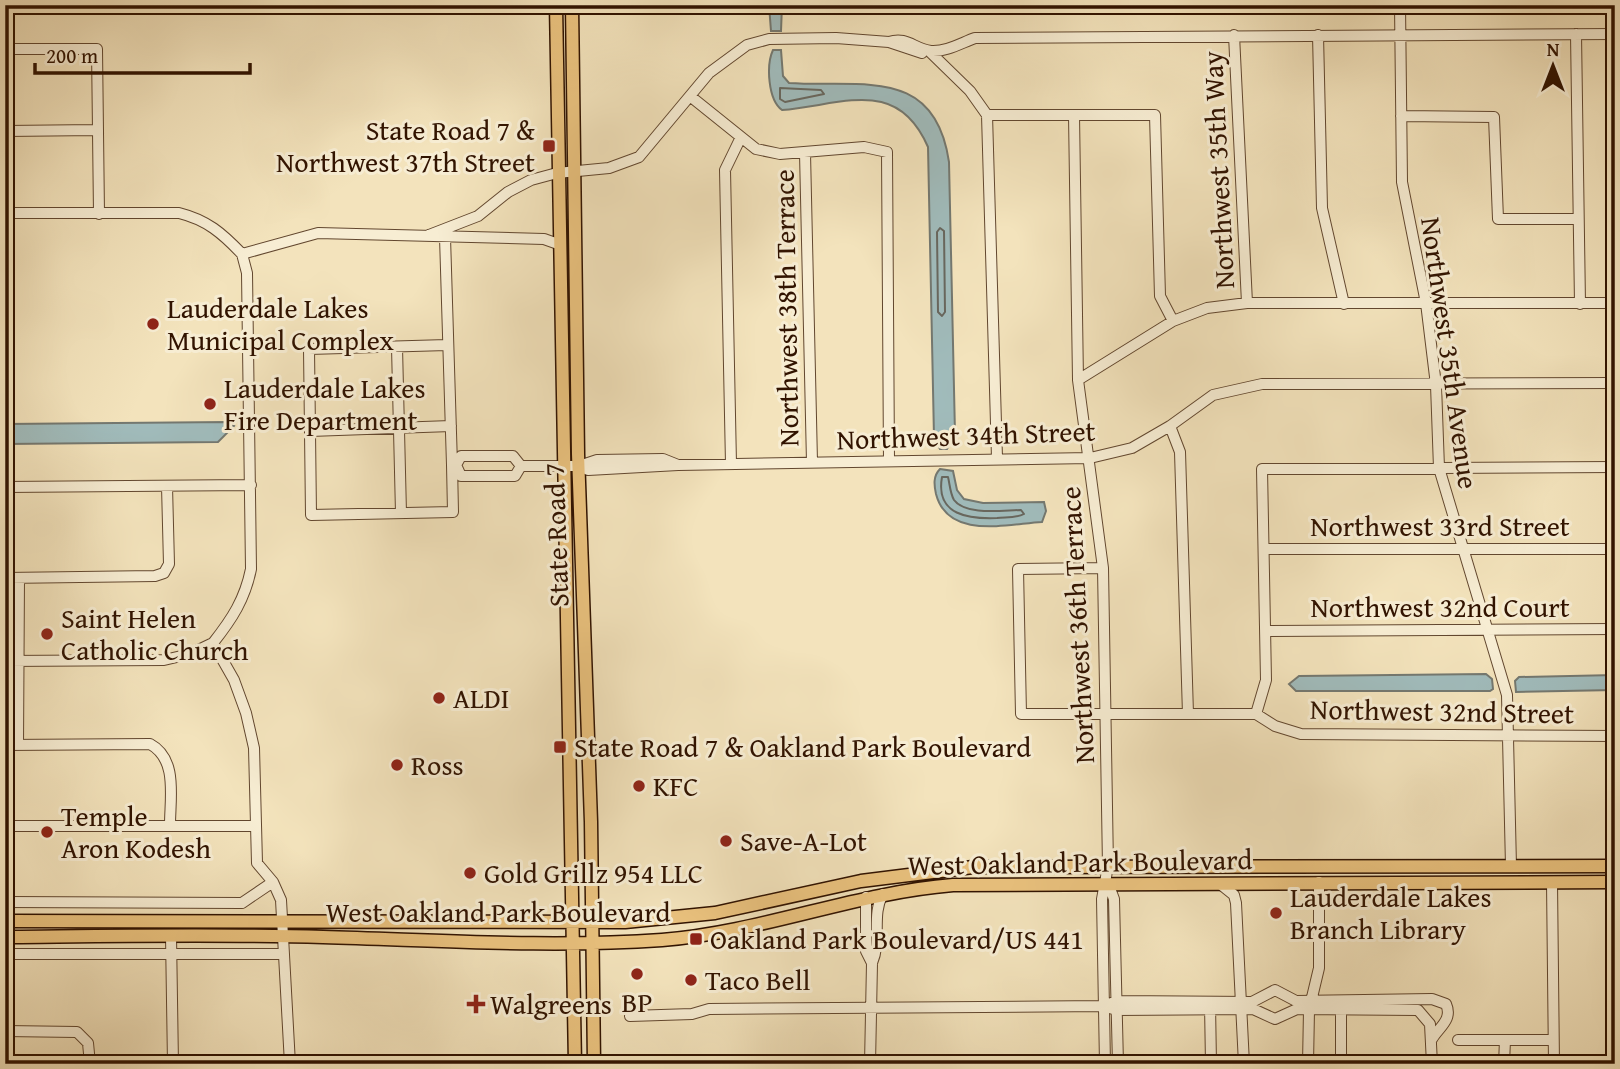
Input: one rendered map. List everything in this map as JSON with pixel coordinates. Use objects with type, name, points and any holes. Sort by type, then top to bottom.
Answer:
[{"type":"main road","name":"State Road 7","points":[[556,5],[558,244],[575,1064]]},
{"type":"main road","name":"State Road 7","points":[[572,5],[579,466],[594,1064]]},
{"type":"main road","points":[[566,609],[573,626],[574,682],[579,693],[586,694]]},
{"type":"main road","points":[[1297,882],[1318,866]]},
{"type":"main road","points":[[1319,882],[1321,874],[1333,866]]},
{"type":"main road","points":[[1486,882],[1511,866]]},
{"type":"main road","name":"West Oakland Park Boulevard","points":[[5,920],[592,923],[658,920],[715,913],[884,877],[972,867],[1615,866]]},
{"type":"main road","points":[[866,897],[884,877]]},
{"type":"main road","name":"West Oakland Park Boulevard","points":[[5,937],[284,936],[593,943],[663,940],[727,931],[866,897],[984,883],[1615,882]]},
{"type":"street","name":"Northwest 35th Avenue","points":[[1400,5],[1402,181],[1426,303],[1436,385],[1439,468],[1460,548],[1489,629],[1507,695],[1511,866]]},
{"type":"street","points":[[1576,34],[1580,303]]},
{"type":"street","points":[[930,54],[942,52],[975,38],[1615,34]]},
{"type":"street","points":[[1318,35],[1322,208],[1345,303]]},
{"type":"street","name":"Northwest 35th Way","points":[[1234,36],[1247,303]]},
{"type":"street","points":[[429,235],[478,216],[508,192],[531,180],[557,173],[609,168],[639,157],[709,73],[747,45],[769,39],[888,42],[908,40],[930,54],[970,91],[987,115],[997,458]]},
{"type":"street","points":[[5,50],[97,49],[99,214]]},
{"type":"street","points":[[942,52],[969,86],[970,91]]},
{"type":"street","points":[[690,96],[757,149],[780,154],[864,147],[887,152],[889,460]]},
{"type":"street","points":[[987,115],[1155,115],[1160,296],[1172,321]]},
{"type":"street","name":"Northwest 36th Terrace","points":[[1074,115],[1078,380],[1102,568],[1108,883],[1114,899],[1118,1064]]},
{"type":"street","points":[[1401,116],[1494,117],[1498,219],[1577,219]]},
{"type":"street","points":[[5,131],[97,131]]},
{"type":"street","points":[[730,464],[725,170],[741,138]]},
{"type":"street","name":"Northwest 38th Terrace","points":[[805,153],[812,462]]},
{"type":"street","points":[[5,213],[178,213],[199,218],[219,229],[242,254],[247,274],[251,485],[251,569],[246,594],[235,615],[213,643],[190,654],[164,660],[5,661]]},
{"type":"street","points":[[242,254],[318,233],[544,239],[558,244]]},
{"type":"street","points":[[444,237],[454,465],[453,512],[311,515],[309,349],[447,345]]},
{"type":"street","points":[[1078,380],[1172,321],[1207,308],[1247,303],[1615,303]]},
{"type":"street","points":[[397,347],[401,513]]},
{"type":"street","name":"Northwest 34th Street","points":[[521,466],[579,466],[597,460],[663,459],[678,465],[1090,458],[1132,448],[1170,426],[1213,395],[1262,384],[1615,383]]},
{"type":"street","points":[[310,431],[451,426]]},
{"type":"street","points":[[1170,426],[1180,452],[1188,714]]},
{"type":"street","name":"Northwest 34th Street","points":[[461,456],[513,456],[521,466],[515,476],[461,477],[454,465],[461,456]]},
{"type":"street","points":[[1256,714],[1266,680],[1262,469],[1615,467]]},
{"type":"street","points":[[5,486],[251,485]]},
{"type":"street","points":[[5,578],[155,576],[164,573],[169,564],[167,486]]},
{"type":"street","name":"Northwest 33rd Street","points":[[1265,549],[1615,548]]},
{"type":"street","name":"Northwest 32nd Street","points":[[1102,568],[1018,569],[1021,714],[1256,714],[1275,726],[1301,734],[1615,736]]},
{"type":"street","points":[[18,745],[19,578]]},
{"type":"street","name":"Northwest 32nd Court","points":[[1266,631],[1615,629]]},
{"type":"street","points":[[213,643],[234,680],[254,748],[257,863],[278,891],[284,920],[290,1064]]},
{"type":"street","points":[[5,744],[150,744],[162,750],[169,761],[170,825]]},
{"type":"street","points":[[5,826],[256,826]]},
{"type":"street","points":[[5,902],[242,903],[273,882]]},
{"type":"street","points":[[1308,1064],[1310,1005],[1319,968],[1319,882]]},
{"type":"street","points":[[1552,882],[1554,1064]]},
{"type":"street","name":"Northwest 36th Terrace","points":[[1105,1064],[1102,899],[1108,883]]},
{"type":"street","points":[[1219,883],[1234,895],[1236,903],[1244,1064]]},
{"type":"street","points":[[870,1064],[872,963],[877,951],[878,907],[883,894]]},
{"type":"street","points":[[866,897],[866,951],[872,963]]},
{"type":"street","points":[[45,920],[46,903]]},
{"type":"street","points":[[170,920],[171,903]]},
{"type":"street","points":[[171,936],[173,1064]]},
{"type":"street","points":[[5,954],[284,954]]},
{"type":"street","points":[[630,1016],[677,1014],[709,1009],[1241,1004],[1252,1002],[1275,990],[1310,1005],[1424,1010],[1432,999]]},
{"type":"street","points":[[1341,1005],[1432,999],[1446,1004],[1447,1020],[1432,1039]]},
{"type":"street","points":[[1241,1004],[1275,1019],[1310,1005]]},
{"type":"street","points":[[1210,1005],[1211,1064]]},
{"type":"street","points":[[1341,1005],[1341,1064]]},
{"type":"street","points":[[1418,1010],[1430,1024],[1432,1064]]},
{"type":"street","points":[[5,1031],[70,1030],[82,1034],[89,1048],[90,1064]]},
{"type":"street","points":[[1458,1040],[1553,1040]]},
{"type":"street","points":[[1504,1040],[1504,1064]]},
{"type":"street","points":[[1360,1060],[1381,1060],[1381,1064]]},
{"type":"water","points":[[769,5],[782,5],[781,31],[771,31]]},
{"type":"water","points":[[773,50],[781,50],[783,76],[789,83],[891,88],[911,96],[928,109],[941,131],[949,162],[955,434],[947,449],[940,449],[934,437],[928,147],[915,125],[901,111],[884,103],[847,101],[782,110],[771,91],[769,64]]},
{"type":"water","points":[[228,422],[234,426],[218,442],[5,444],[5,424]]},
{"type":"water","points":[[940,469],[953,471],[957,490],[964,499],[983,503],[1044,502],[1046,511],[1042,522],[980,526],[953,518],[943,508],[936,494],[935,481]]},
{"type":"water","points":[[1486,674],[1492,679],[1493,689],[1490,691],[1296,691],[1289,684],[1299,676]]},
{"type":"water","points":[[1615,675],[1615,690],[1516,692],[1515,681],[1519,677]]},
{"type":"place","name":"State Road 7 & Northwest 37th Street","points":[[549,146]]},
{"type":"place","name":"Lauderdale Lakes Municipal Complex","points":[[153,324]]},
{"type":"place","name":"Lauderdale Lakes Fire Department","points":[[210,404]]},
{"type":"place","name":"Saint Helen Catholic Church","points":[[47,634]]},
{"type":"place","name":"ALDI","points":[[439,698]]},
{"type":"place","name":"State Road 7 & Oakland Park Boulevard","points":[[560,747]]},
{"type":"place","name":"Ross","points":[[397,765]]},
{"type":"place","name":"KFC","points":[[639,786]]},
{"type":"place","name":"Temple Aron Kodesh","points":[[47,832]]},
{"type":"place","name":"Save-A-Lot","points":[[726,841]]},
{"type":"place","name":"Gold Grillz 954 LLC","points":[[470,873]]},
{"type":"place","name":"Lauderdale Lakes Branch Library","points":[[1276,913]]},
{"type":"place","name":"Oakland Park Boulevard/US 441","points":[[696,939]]},
{"type":"place","name":"BP","points":[[637,974]]},
{"type":"place","name":"Taco Bell","points":[[691,980]]},
{"type":"place","name":"Walgreens","points":[[476,1004]]}]
